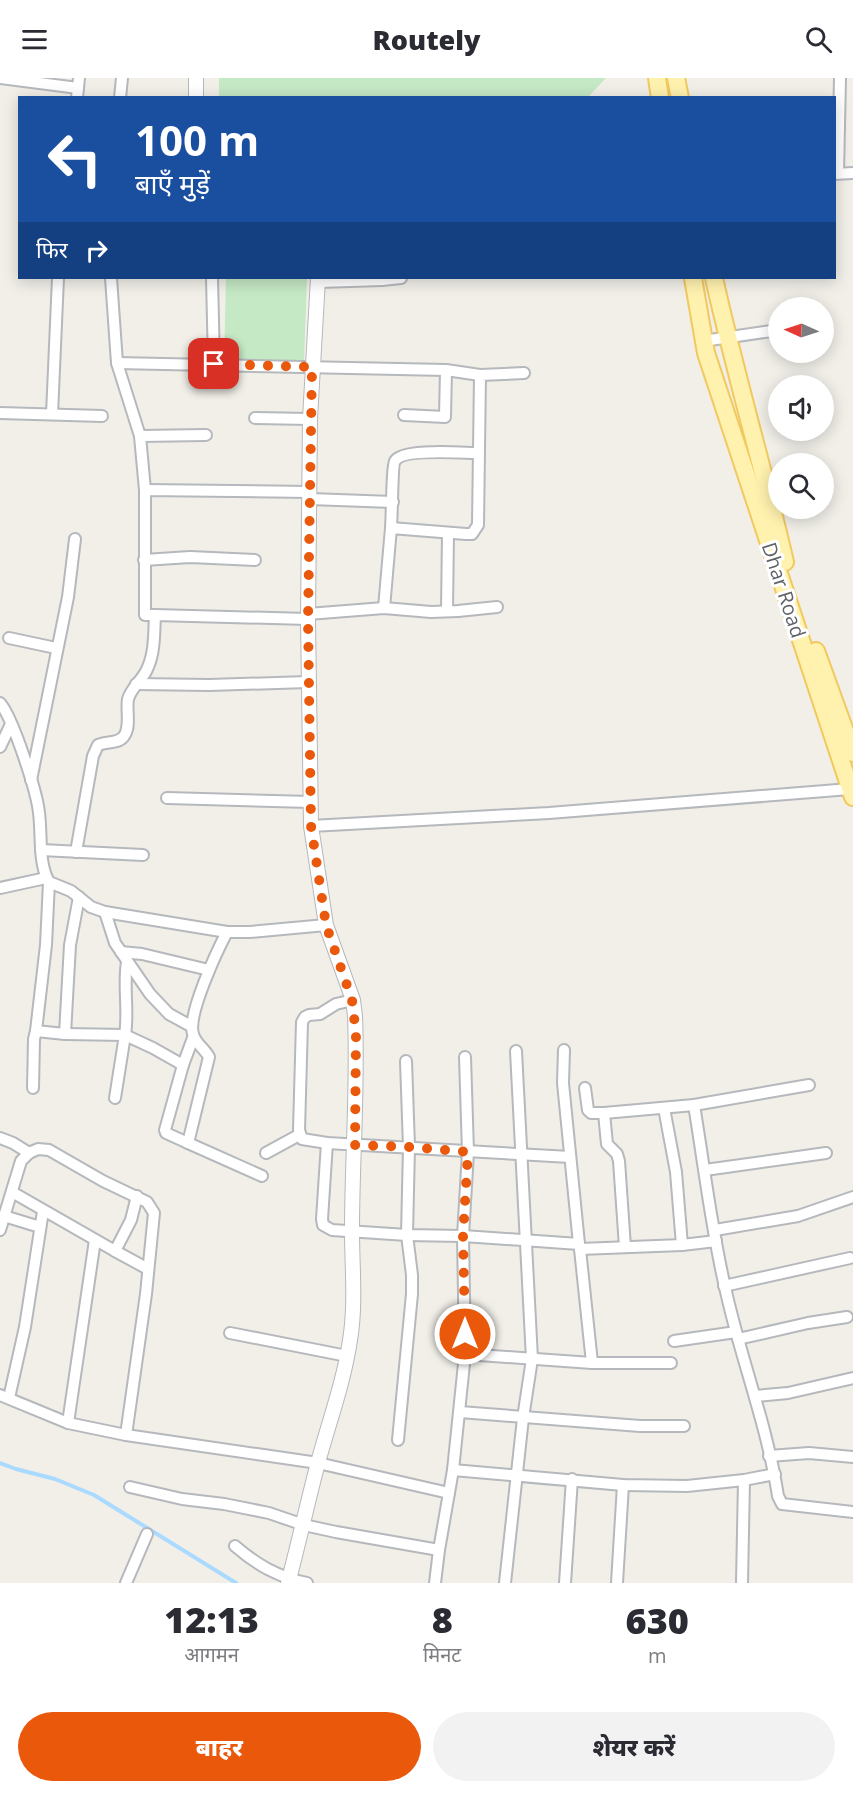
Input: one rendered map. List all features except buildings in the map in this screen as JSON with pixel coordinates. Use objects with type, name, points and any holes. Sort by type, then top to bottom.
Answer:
[{"type":"main road","points":[[657,78],[660,96]]},
{"type":"main road","points":[[676,78],[680,96]]},
{"type":"main road","name":"Dhar Road","points":[[693,279],[706,353],[852,793]]},
{"type":"main road","name":"Dhar Road","points":[[714,279],[727,338],[766,478],[787,570],[853,753]]},
{"type":"street","points":[[0,78],[78,88]]},
{"type":"street","points":[[120,96],[123,78]]},
{"type":"street","points":[[196,78],[196,96]]},
{"type":"street","points":[[840,78],[836,173],[853,173]]},
{"type":"street","points":[[52,414],[58,279]]},
{"type":"street","points":[[111,279],[117,363],[140,435],[145,490],[145,615],[308,617],[384,609],[447,611],[497,607]]},
{"type":"street","points":[[213,279],[214,364]]},
{"type":"street","points":[[288,1581],[347,1356],[354,1280],[352,1232],[356,1034],[352,1000],[326,925],[311,826],[308,617],[312,367],[319,280],[392,279]]},
{"type":"street","points":[[704,341],[768,332]]},
{"type":"street","points":[[117,363],[446,370],[480,375],[524,373]]},
{"type":"street","points":[[404,415],[445,417],[446,370]]},
{"type":"street","points":[[391,528],[472,534],[478,525],[480,375]]},
{"type":"street","points":[[0,413],[102,416]]},
{"type":"street","points":[[255,418],[310,419]]},
{"type":"street","points":[[140,435],[206,435]]},
{"type":"street","points":[[384,609],[394,462],[399,456],[413,453],[478,453]]},
{"type":"street","points":[[145,490],[310,495],[393,502]]},
{"type":"street","points":[[447,611],[448,533]]},
{"type":"street","points":[[31,780],[68,597],[75,539]]},
{"type":"street","points":[[144,560],[190,557],[255,560]]},
{"type":"street","points":[[76,852],[96,749],[98,745],[119,741],[124,736],[127,729],[126,711],[129,696],[145,675],[152,657],[155,615]]},
{"type":"street","points":[[9,638],[56,648]]},
{"type":"street","points":[[136,684],[209,685],[308,682]]},
{"type":"street","points":[[0,703],[11,724],[31,780],[39,811],[41,850],[47,880],[46,945],[34,1039],[33,1088]]},
{"type":"street","points":[[0,747],[11,724]]},
{"type":"street","points":[[311,826],[852,793]]},
{"type":"street","points":[[167,798],[311,802]]},
{"type":"street","points":[[41,850],[143,855]]},
{"type":"street","points":[[0,888],[47,880],[71,891],[91,907],[105,912],[227,932],[326,925]]},
{"type":"street","points":[[65,1034],[70,945],[79,897]]},
{"type":"street","points":[[105,912],[108,925],[121,952],[150,994],[169,1014],[191,1026]]},
{"type":"street","points":[[227,932],[209,970],[191,1026],[193,1038],[165,1130],[172,1137],[262,1176]]},
{"type":"street","points":[[121,952],[142,954],[209,970]]},
{"type":"street","points":[[115,1098],[128,1018],[127,962]]},
{"type":"street","points":[[300,1136],[303,1019],[309,1015],[320,1014],[336,1004],[352,1000]]},
{"type":"street","points":[[36,1031],[125,1035],[183,1065]]},
{"type":"street","points":[[188,1143],[209,1057],[193,1038]]},
{"type":"street","points":[[564,1050],[563,1083],[592,1363]]},
{"type":"street","points":[[505,1583],[523,1418],[532,1359],[516,1051]]},
{"type":"street","points":[[435,1583],[453,1470],[465,1354],[463,1236],[468,1152],[465,1058]]},
{"type":"street","points":[[398,1440],[412,1294],[407,1235],[409,1147],[406,1061]]},
{"type":"street","points":[[585,1088],[588,1110],[591,1113],[604,1113],[694,1105],[809,1085]]},
{"type":"street","points":[[694,1105],[724,1286],[782,1504],[853,1512]]},
{"type":"street","points":[[664,1108],[676,1172],[682,1245]]},
{"type":"street","points":[[604,1113],[607,1144],[617,1154],[619,1161],[625,1247]]},
{"type":"street","points":[[300,1136],[306,1141],[327,1143],[570,1157]]},
{"type":"street","points":[[266,1153],[300,1136]]},
{"type":"street","points":[[0,1138],[29,1153]]},
{"type":"street","points":[[327,1143],[322,1219],[323,1225],[332,1230],[525,1239],[579,1246],[682,1245],[798,1216],[853,1197]]},
{"type":"street","points":[[0,1230],[21,1161],[29,1153],[38,1149],[49,1150],[104,1181],[137,1196],[147,1202],[154,1213],[126,1435]]},
{"type":"street","points":[[705,1170],[826,1153]]},
{"type":"street","points":[[12,1192],[148,1269]]},
{"type":"street","points":[[115,1251],[131,1220],[137,1196]]},
{"type":"street","points":[[43,1211],[25,1327],[5,1396],[68,1423],[126,1435],[318,1463],[449,1493]]},
{"type":"street","points":[[4,1216],[40,1227]]},
{"type":"street","points":[[68,1423],[95,1240]]},
{"type":"street","points":[[724,1286],[850,1258]]},
{"type":"street","points":[[674,1341],[737,1336],[848,1317]]},
{"type":"street","points":[[231,1333],[347,1356]]},
{"type":"street","points":[[465,1354],[592,1363],[671,1363]]},
{"type":"street","points":[[755,1396],[788,1393],[853,1378]]},
{"type":"street","points":[[460,1412],[640,1426],[684,1426]]},
{"type":"street","points":[[769,1456],[809,1453],[853,1457]]},
{"type":"street","points":[[453,1470],[623,1485],[687,1486],[775,1474]]},
{"type":"street","points":[[565,1583],[572,1479]]},
{"type":"street","points":[[742,1583],[744,1480]]},
{"type":"street","points":[[617,1583],[623,1485]]},
{"type":"street","points":[[130,1487],[182,1499],[269,1513],[304,1525],[439,1550]]},
{"type":"street","points":[[127,1583],[147,1534]]},
{"type":"street","points":[[235,1546],[263,1568],[288,1581],[307,1583]]},
{"type":"green space","points":[[219,78],[606,78],[589,96],[219,96]]},
{"type":"green space","points":[[226,279],[307,279],[304,362],[224,362]]},
{"type":"waterway","points":[[0,1463],[55,1479],[94,1495],[236,1583]]},
{"type":"route","points":[[214,364],[312,367],[308,619],[311,826],[326,925],[352,1000],[355,1016],[355,1145],[468,1152],[463,1236],[465,1334]]}]
